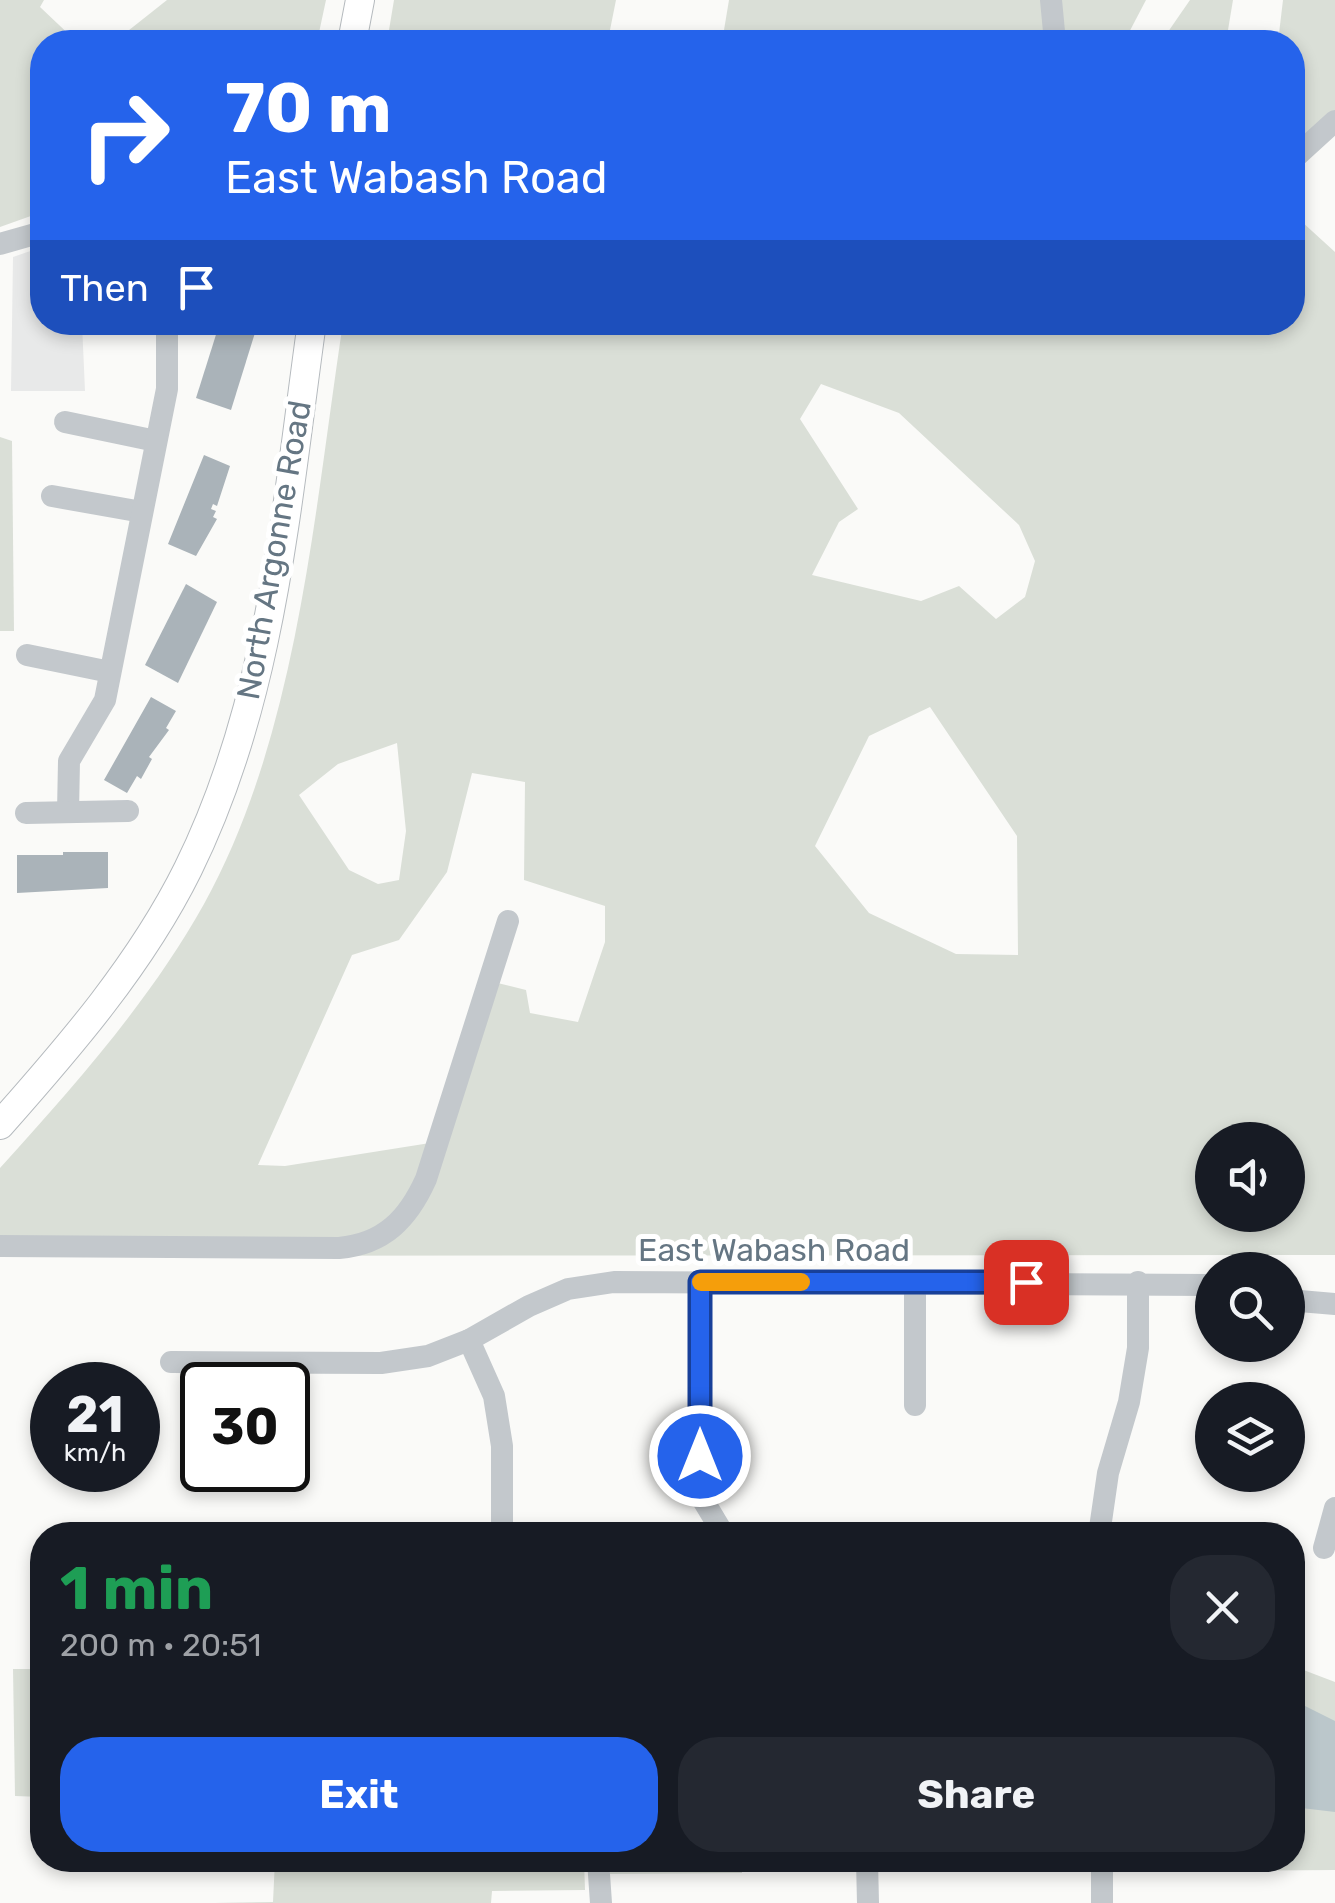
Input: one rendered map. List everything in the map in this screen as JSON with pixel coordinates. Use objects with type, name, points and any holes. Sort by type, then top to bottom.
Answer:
[{"type":"main road","points":[[354,30],[360,0]]},
{"type":"main road","name":"North Argonne Road","points":[[4,1113],[122,979],[188,869],[237,749],[268,630],[310,335]]},
{"type":"street","points":[[1051,0],[1054,30]]},
{"type":"street","points":[[1305,148],[1335,121]]},
{"type":"street","points":[[0,244],[30,235]]},
{"type":"street","points":[[68,812],[67,767],[105,700],[167,389],[168,335]]},
{"type":"street","points":[[65,422],[156,442]]},
{"type":"street","points":[[52,496],[142,512]]},
{"type":"street","points":[[26,655],[110,672]]},
{"type":"street","points":[[26,813],[128,811]]},
{"type":"street","points":[[0,1246],[338,1248],[382,1238],[405,1216],[426,1179],[508,921]]},
{"type":"street","name":"East Wabash Road","points":[[171,1362],[381,1363],[428,1356],[469,1340],[568,1289],[614,1282],[1195,1284]]},
{"type":"street","points":[[700,1282],[700,1495],[716,1522]]},
{"type":"street","points":[[916,1282],[916,1405]]},
{"type":"street","points":[[1102,1522],[1108,1473],[1129,1402],[1138,1348],[1138,1282]]},
{"type":"street","points":[[1305,1301],[1335,1304]]},
{"type":"street","points":[[469,1340],[494,1396],[502,1446],[502,1522]]},
{"type":"street","points":[[1324,1548],[1335,1508]]},
{"type":"street","points":[[599,1872],[601,1903]]},
{"type":"street","points":[[868,1872],[868,1903]]},
{"type":"street","points":[[1102,1872],[1102,1903]]},
{"type":"shaded area","points":[[0,0],[44,0],[40,7],[64,30],[30,30],[30,216],[0,227]]},
{"type":"shaded area","points":[[167,0],[326,0],[320,30],[129,30]]},
{"type":"shaded area","points":[[394,0],[616,0],[610,30],[389,30]]},
{"type":"shaded area","points":[[729,0],[1146,0],[1130,30],[724,30]]},
{"type":"shaded area","points":[[1190,0],[1233,0],[1228,30],[1169,30]]},
{"type":"shaded area","points":[[1283,0],[1335,0],[1335,129],[1305,157],[1305,30],[1279,30]]},
{"type":"shaded area","points":[[1305,225],[1335,252],[1335,1255],[1195,1252],[1195,1255],[0,1256],[0,1168],[135,1009],[204,904],[236,838],[261,768],[298,621],[341,335],[1305,335]],"holes":[[[821,384],[899,413],[1019,525],[1035,561],[1025,597],[996,619],[959,586],[921,601],[812,575],[839,522],[858,509],[800,419]],[[930,707],[1017,836],[1018,955],[956,954],[869,913],[815,846],[869,736]],[[397,743],[406,831],[399,880],[378,884],[349,870],[299,795],[338,764]],[[472,773],[525,782],[524,880],[605,906],[605,942],[578,1022],[530,1013],[526,990],[481,979],[430,1143],[285,1166],[258,1165],[352,955],[399,940],[447,872]]]},
{"type":"shaded area","points":[[30,251],[30,335],[83,335],[85,391],[11,391],[13,257]]},
{"type":"shaded area","points":[[0,437],[12,441],[14,631],[0,631]]},
{"type":"shaded area","points":[[13,1669],[30,1669],[30,1797],[15,1796]]},
{"type":"shaded area","points":[[1305,1671],[1335,1682],[1335,1870],[1305,1870]]},
{"type":"shaded area","points":[[1305,1706],[1335,1721],[1335,1812],[1305,1808]]},
{"type":"shaded area","points":[[274,1872],[584,1872],[585,1890],[492,1891],[491,1903],[214,1903],[273,1902]]},
{"type":"shaded area","points":[[610,1872],[742,1872],[742,1873]]},
{"type":"building","points":[[216,335],[254,335],[231,410],[196,398]]},
{"type":"building","points":[[204,455],[230,466],[217,506],[213,504],[211,509],[216,511],[213,517],[217,519],[196,556],[168,544]]},
{"type":"building","points":[[186,584],[217,602],[178,683],[145,665]]},
{"type":"building","points":[[151,697],[176,711],[141,779],[137,776],[127,793],[104,780]]},
{"type":"building","points":[[108,852],[108,888],[17,893],[17,855]]},
{"type":"slow traffic","points":[[701,1282],[801,1282]]},
{"type":"route","points":[[700,1456],[700,1282],[1026,1282]]}]
